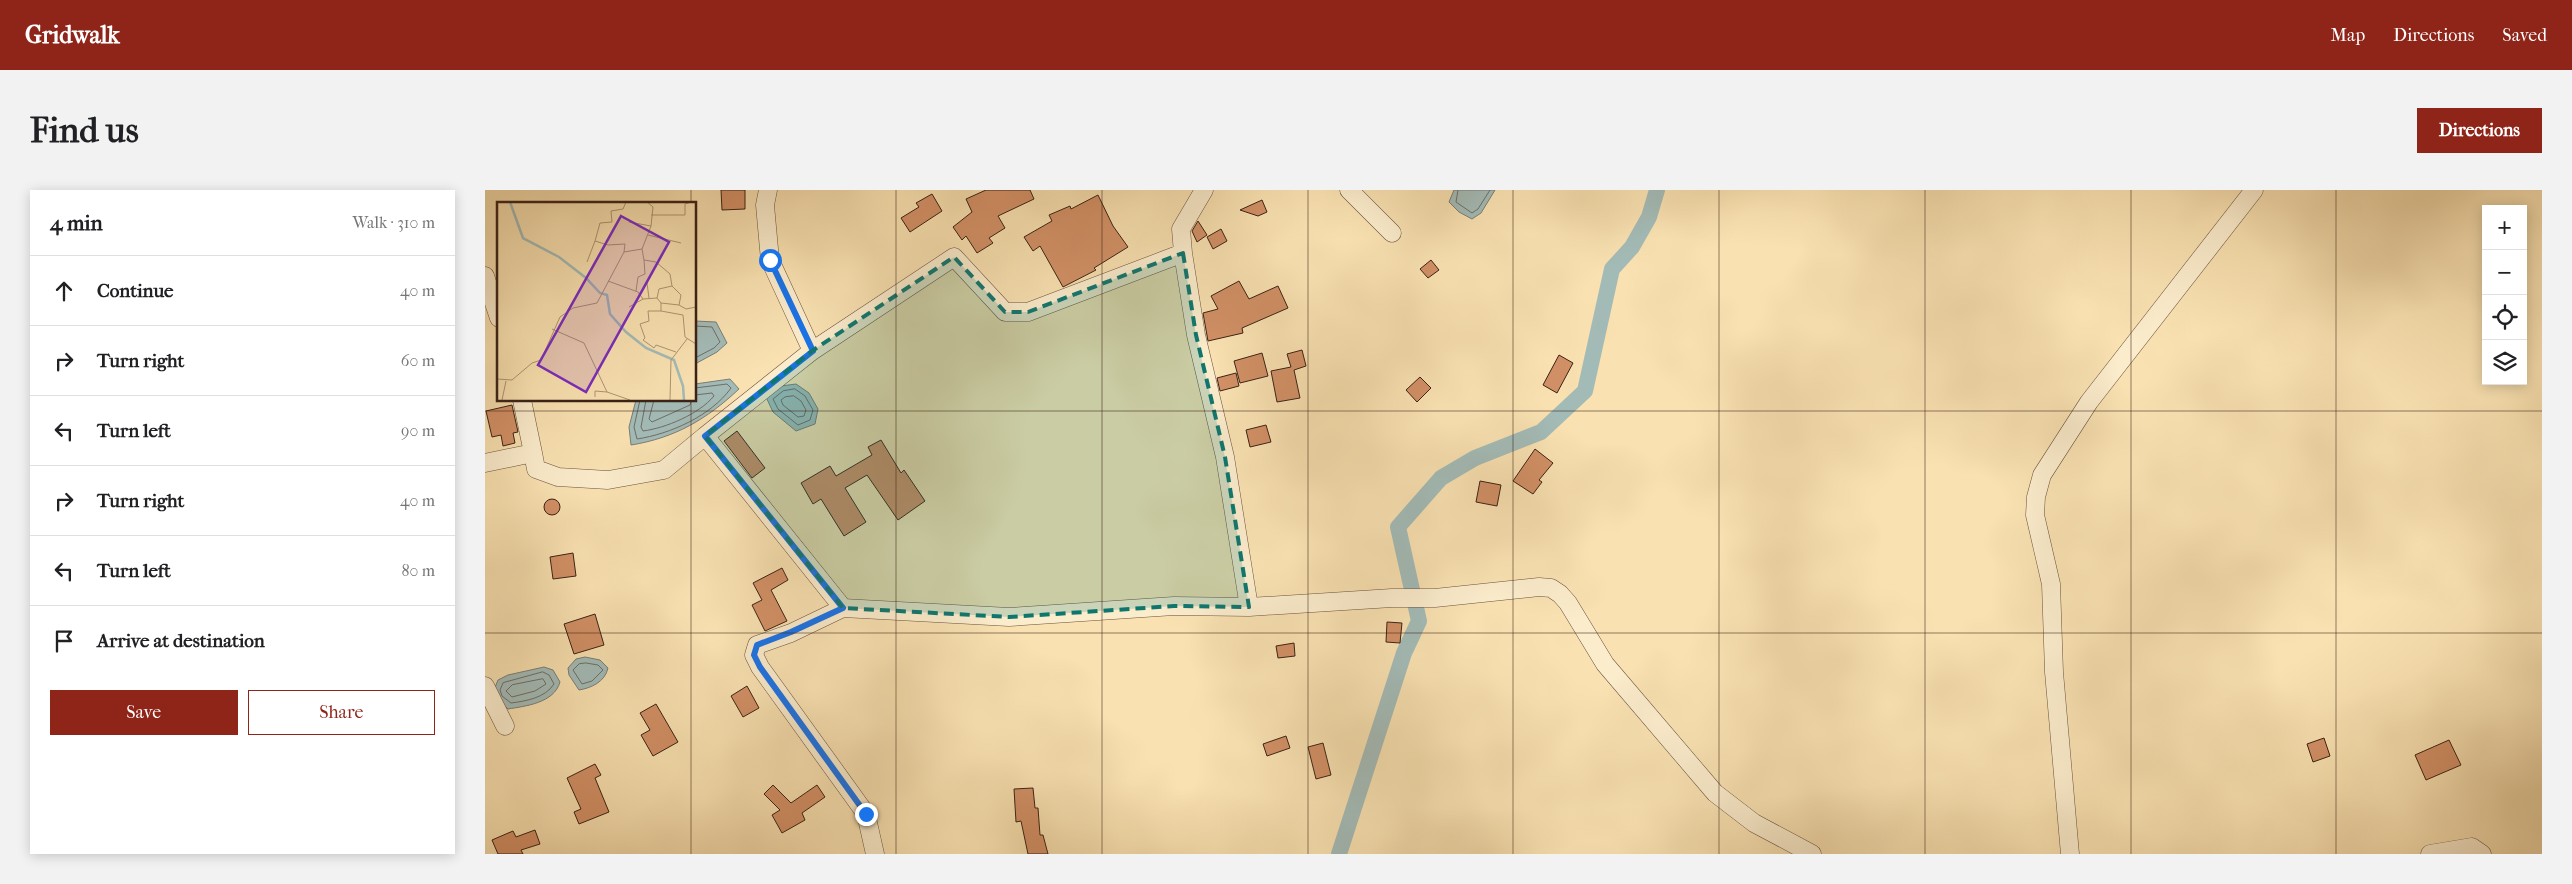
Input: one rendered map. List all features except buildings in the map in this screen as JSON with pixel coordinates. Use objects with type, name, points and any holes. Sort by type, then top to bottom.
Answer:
[{"type":"street","points":[[768,190],[765,205],[770,260],[813,351]]},
{"type":"street","points":[[1204,190],[1181,228],[1183,253],[1196,335],[1225,457],[1249,607]]},
{"type":"street","points":[[1349,190],[1392,233]]},
{"type":"street","points":[[2070,854],[2055,681],[2051,584],[2035,515],[2042,474],[2089,402],[2254,190]]},
{"type":"street","points":[[522,401],[536,469],[557,477],[608,480],[664,470],[813,351],[954,257],[1005,312],[1027,312],[1183,253]]},
{"type":"street","points":[[485,276],[497,312]]},
{"type":"street","points":[[705,436],[843,608]]},
{"type":"street","points":[[485,463],[533,452]]},
{"type":"street","points":[[875,854],[866,814],[760,667],[754,655],[757,645],[843,608],[1009,617],[1174,606],[1249,607],[1392,598],[1435,598],[1539,586],[1551,588],[1560,594],[1586,629],[1605,664],[1715,793],[1754,823],[1812,854]]},
{"type":"street","points":[[485,686],[505,726]]},
{"type":"street","points":[[2430,854],[2472,846],[2482,854]]},
{"type":"highlighted area","points":[[1183,253],[1196,335],[1225,457],[1249,607],[1174,606],[1009,617],[843,608],[705,436],[812,351],[954,257],[1005,312],[1028,312]]},
{"type":"water","points":[[1454,190],[1495,190],[1481,213],[1472,219],[1459,212],[1449,202]]},
{"type":"water","points":[[696,321],[716,322],[727,343],[717,352],[696,363]]},
{"type":"water","points":[[730,379],[739,389],[715,409],[689,426],[662,438],[631,445],[629,427],[636,401],[696,401],[696,384]]},
{"type":"water","points":[[796,384],[809,393],[818,409],[815,424],[796,431],[773,412],[766,397],[781,386]]},
{"type":"water","points":[[585,657],[600,660],[608,668],[601,681],[588,688],[579,690],[569,675],[568,668],[576,659]]},
{"type":"water","points":[[544,667],[553,670],[560,682],[552,695],[531,705],[508,709],[497,699],[494,690],[498,680],[508,675]]},
{"type":"waterway","points":[[1339,854],[1404,653],[1419,621],[1398,527],[1441,478],[1475,458],[1541,432],[1585,391],[1612,269],[1632,247],[1649,217],[1657,190]]},
{"type":"route","points":[[770,260],[813,351],[705,436],[843,608],[757,645],[754,655],[760,667],[866,814]]}]
